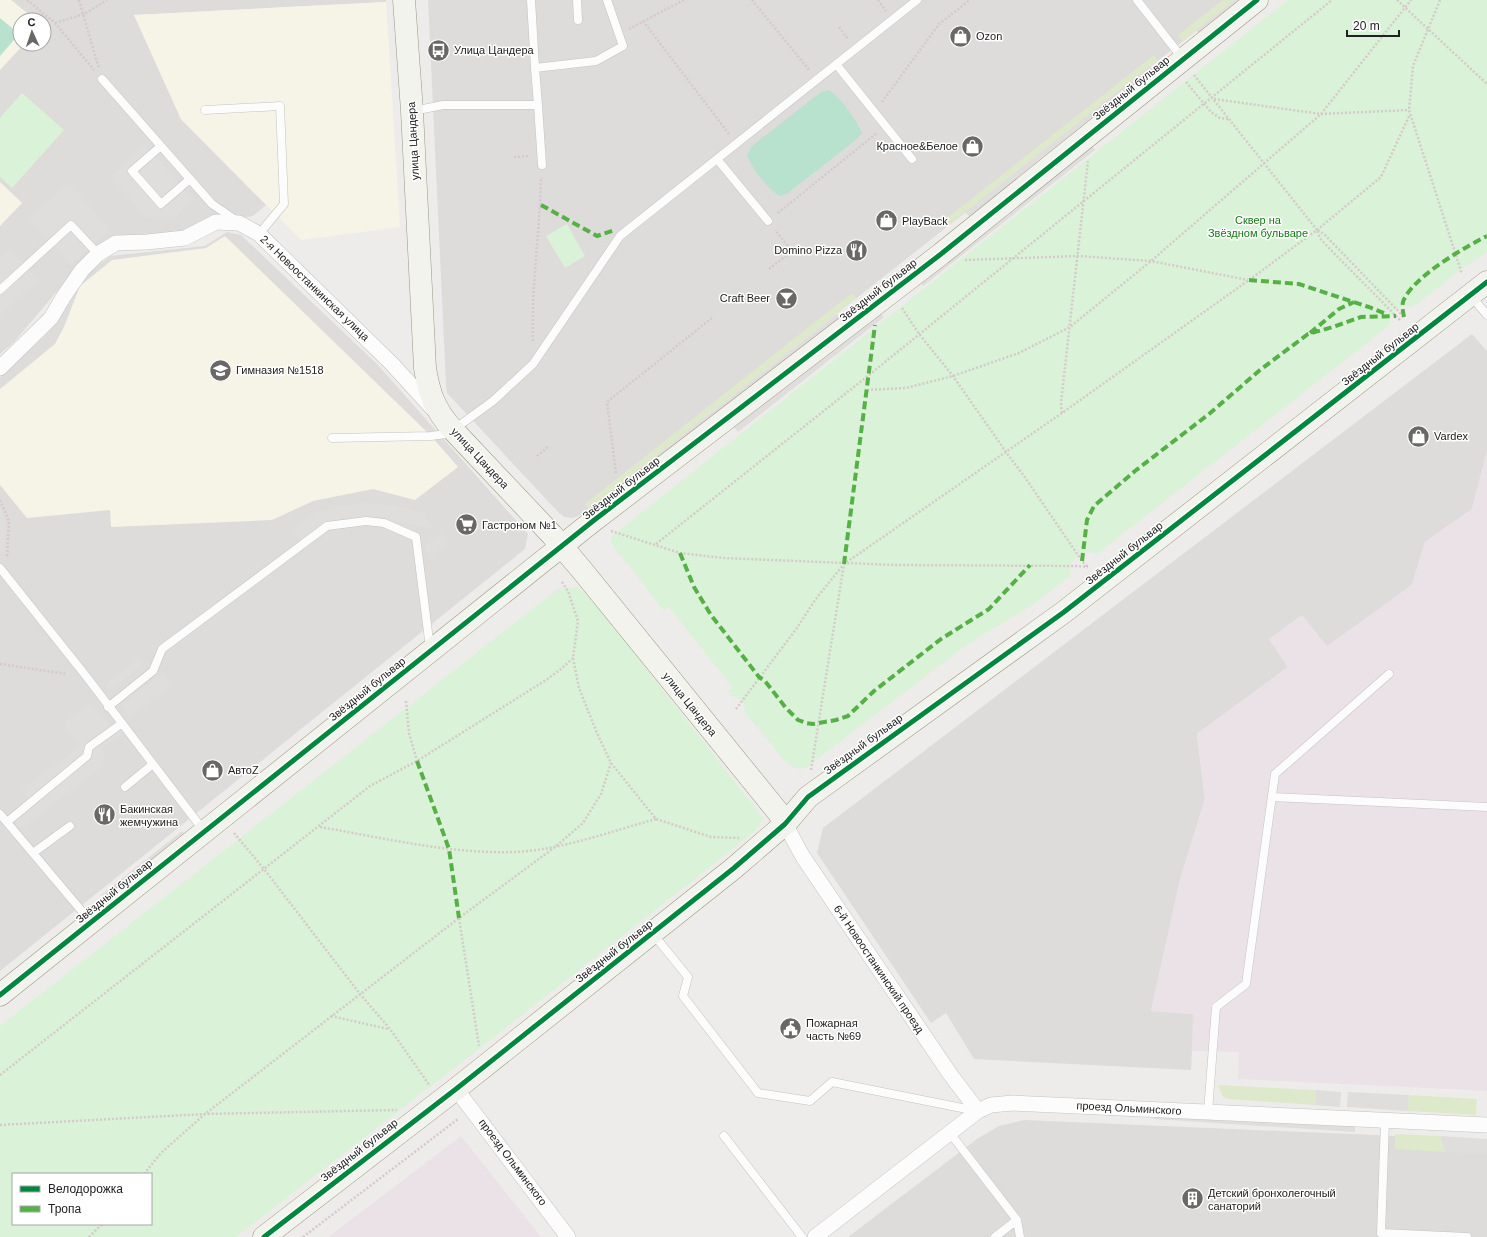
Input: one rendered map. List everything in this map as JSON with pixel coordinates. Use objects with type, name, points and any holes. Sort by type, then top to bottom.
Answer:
[{"type":"street","name":"улица Цандера","points":[[404,0],[412,111],[425,368],[428,387],[434,403],[448,425],[562,546],[778,812],[785,824]]},
{"type":"street","name":"Звёздный бульвар","points":[[0,995],[562,546],[941,254],[1182,65],[1257,0]]},
{"type":"street","name":"2-я Новоостанкинская улица","points":[[0,368],[51,318],[82,270],[98,254],[116,243],[147,242],[185,238],[216,222],[239,223],[259,234],[392,364],[448,425]]},
{"type":"street","name":"Звёздный бульвар","points":[[264,1237],[456,1089],[754,852],[785,824],[808,797],[1064,612],[1479,289]]},
{"type":"street","name":"6-й Новоостанкинский проезд","points":[[785,824],[808,864],[950,1074],[978,1111]]},
{"type":"street","name":"проезд Ольминского","points":[[456,1089],[568,1237]]},
{"type":"street","name":"проезд Ольминского","points":[[815,1237],[978,1111],[990,1105],[1012,1103],[1385,1121],[1487,1124]]},
{"type":"lane","points":[[531,0],[542,165]]},
{"type":"lane","points":[[577,0],[578,20]]},
{"type":"lane","points":[[535,68],[596,60],[623,46],[606,0]]},
{"type":"lane","points":[[332,438],[431,436],[446,434],[448,425],[493,400],[533,364],[620,236],[917,0]]},
{"type":"lane","points":[[1136,0],[1182,65]]},
{"type":"lane","points":[[836,64],[912,159]]},
{"type":"lane","points":[[102,80],[212,204],[239,223]]},
{"type":"lane","points":[[412,111],[444,105],[538,105]]},
{"type":"lane","points":[[205,110],[280,106],[284,204],[259,234]]},
{"type":"lane","points":[[161,146],[132,171],[161,204],[190,179]]},
{"type":"lane","points":[[717,159],[768,221]]},
{"type":"lane","points":[[0,290],[72,225],[98,254]]},
{"type":"lane","points":[[1479,289],[1487,315]]},
{"type":"lane","points":[[108,707],[153,671],[162,649],[327,526],[366,521],[384,523],[416,537],[431,650]]},
{"type":"lane","points":[[0,568],[86,676],[108,707],[204,831]]},
{"type":"lane","points":[[1208,1112],[1216,1007],[1246,984],[1275,774],[1389,674]]},
{"type":"lane","points":[[7,822],[87,756],[89,747],[121,724]]},
{"type":"lane","points":[[125,787],[152,764]]},
{"type":"lane","points":[[1272,797],[1487,807]]},
{"type":"lane","points":[[0,814],[91,922]]},
{"type":"lane","points":[[33,853],[70,826]]},
{"type":"lane","points":[[653,933],[688,977],[683,996],[758,1093],[810,1101],[832,1082],[978,1111]]},
{"type":"lane","points":[[1385,1121],[1381,1235],[1467,1237]]},
{"type":"lane","points":[[950,1133],[1017,1220],[1020,1237]]},
{"type":"lane","points":[[724,1136],[802,1237]]},
{"type":"lane","points":[[995,1237],[1017,1220]]},
{"type":"path","points":[[26,0],[55,23],[102,80]]},
{"type":"path","points":[[79,0],[102,80]]},
{"type":"path","points":[[55,23],[84,14],[107,0]]},
{"type":"path","points":[[619,34],[684,0]]},
{"type":"path","points":[[752,0],[804,64]]},
{"type":"path","points":[[878,0],[889,14]]},
{"type":"path","points":[[874,113],[939,24],[970,0]]},
{"type":"path","points":[[656,544],[919,334],[1204,103],[1214,97],[1332,0]]},
{"type":"path","points":[[1397,0],[1487,84]]},
{"type":"path","points":[[867,390],[906,388],[952,376],[1019,353],[1070,327],[1151,261],[1321,114],[1411,0]]},
{"type":"path","points":[[1440,0],[1413,66],[1409,110],[1462,274]]},
{"type":"path","points":[[643,21],[736,143]]},
{"type":"path","points":[[839,27],[851,43]]},
{"type":"path","points":[[1182,65],[1214,97],[1317,230],[1320,238],[1325,244],[1400,320]]},
{"type":"path","points":[[1182,65],[1204,103],[1215,115],[1220,118],[1230,119]]},
{"type":"path","points":[[1214,97],[1321,114],[1409,110]]},
{"type":"path","points":[[736,709],[797,628],[815,600],[844,564],[1062,413],[1317,230],[1382,177],[1410,114]]},
{"type":"path","points":[[769,269],[792,251],[768,221],[885,126]]},
{"type":"path","points":[[1062,413],[1061,402],[1088,158]]},
{"type":"path","points":[[533,364],[532,320],[541,205],[542,165]]},
{"type":"path","points":[[1317,230],[1324,234],[1404,317]]},
{"type":"path","points":[[960,260],[1078,256],[1151,261],[1249,280]]},
{"type":"path","points":[[611,531],[656,544],[680,553],[723,558],[844,564],[1088,567],[1082,561],[1024,476],[900,306]]},
{"type":"path","points":[[616,473],[607,402],[712,317]]},
{"type":"path","points":[[537,456],[549,446]]},
{"type":"path","points":[[0,500],[9,521],[6,557],[11,563]]},
{"type":"path","points":[[811,770],[844,564]]},
{"type":"path","points":[[562,582],[568,591],[578,621],[573,658],[579,688],[611,763],[656,819],[711,837],[742,839]]},
{"type":"path","points":[[0,1075],[370,786],[417,761],[546,680],[573,658]]},
{"type":"path","points":[[0,664],[86,676]]},
{"type":"path","points":[[406,701],[409,733],[417,761]]},
{"type":"path","points":[[145,1173],[161,1153],[205,1114],[330,1016],[459,918],[556,847],[583,822],[601,794],[611,763]]},
{"type":"path","points":[[319,827],[449,849],[515,852],[556,847],[656,819]]},
{"type":"path","points":[[234,833],[264,869],[360,994],[390,1029],[431,1086]]},
{"type":"path","points":[[459,918],[480,1048]]},
{"type":"path","points":[[330,1016],[390,1029]]},
{"type":"path","points":[[0,1125],[205,1114],[398,1110]]},
{"type":"path","points":[[303,1237],[458,1119]]},
{"type":"path","points":[[89,1237],[101,1225]]},
{"type":"shaded area","points":[[0,0],[386,0],[386,2],[134,15],[181,119],[266,205],[253,216],[177,232],[115,237],[75,270],[14,342],[0,354]]},
{"type":"shaded area","points":[[0,0],[11,0],[26,12],[12,12],[12,52],[17,52],[0,70]]},
{"type":"shaded area","points":[[428,0],[1235,0],[599,501],[580,515],[573,518],[564,517],[558,512],[447,393]]},
{"type":"shaded area","points":[[1235,0],[1245,0],[1200,35],[1196,30]]},
{"type":"shaded area","points":[[386,2],[400,227],[301,240],[181,119],[134,15]]},
{"type":"shaded area","points":[[1150,66],[1154,72],[970,217],[965,212]]},
{"type":"shaded area","points":[[145,145],[194,200],[175,217],[146,217],[110,177]]},
{"type":"shaded area","points":[[1091,145],[1095,150],[923,286],[919,281]]},
{"type":"shaded area","points":[[0,182],[22,203],[0,226]]},
{"type":"shaded area","points":[[68,183],[110,230],[70,265],[29,218]]},
{"type":"shaded area","points":[[227,232],[241,235],[377,364],[528,534],[525,549],[0,971],[0,377],[50,331],[78,282],[110,256],[205,246]]},
{"type":"shaded area","name":"Гимназия №1518","points":[[225,236],[431,436],[458,467],[415,500],[373,489],[313,501],[272,520],[111,527],[110,510],[27,518],[0,485],[0,389],[55,344],[64,327],[80,286],[112,260],[206,248]]},
{"type":"shaded area","points":[[10,249],[38,281],[0,315],[0,258]]},
{"type":"shaded area","points":[[880,312],[884,317],[738,432],[734,427]]},
{"type":"shaded area","points":[[837,314],[841,319],[603,506],[599,501]]},
{"type":"shaded area","points":[[1472,334],[1487,351],[1487,451],[1472,509],[1425,542],[1412,585],[1327,647],[1269,639],[1288,667],[1197,734],[1205,799],[1180,880],[1151,1011],[1194,1014],[1191,1070],[974,1059],[946,1013],[931,1023],[817,853],[823,828]]},
{"type":"shaded area","points":[[1487,451],[1487,1091],[1238,1079],[1239,1052],[1192,1051],[1193,1014],[1151,1011],[1180,880],[1205,799],[1197,734],[1288,667],[1269,639],[1302,615],[1327,646],[1412,585],[1425,542],[1472,509]]},
{"type":"shaded area","points":[[363,503],[391,505],[422,512],[433,526],[427,528],[376,516],[339,519],[324,525],[301,541],[293,528],[317,512],[335,507]]},
{"type":"shaded area","points":[[0,507],[6,527],[4,548],[1,554],[0,553]]},
{"type":"shaded area","points":[[442,533],[449,543],[431,556],[424,547]]},
{"type":"shaded area","points":[[139,658],[143,664],[110,691],[106,685]]},
{"type":"shaded area","points":[[163,673],[172,685],[130,717],[121,705]]},
{"type":"shaded area","points":[[90,703],[110,725],[118,719],[126,730],[103,747],[105,765],[22,828],[10,814],[28,799],[22,789],[80,747],[63,724]]},
{"type":"shaded area","points":[[182,831],[189,840],[108,904],[101,895]]},
{"type":"shaded area","points":[[1316,1090],[1341,1092],[1340,1107],[1315,1105]]},
{"type":"shaded area","points":[[1348,1092],[1409,1095],[1408,1111],[1347,1107]]},
{"type":"shaded area","points":[[1155,1113],[1355,1125],[1355,1132],[1154,1119]]},
{"type":"shaded area","points":[[1025,1120],[1487,1140],[1487,1237],[848,1237],[977,1139],[999,1126]]},
{"type":"shaded area","points":[[461,1136],[541,1237],[328,1237]]},
{"type":"shaded area","points":[[1440,1136],[1487,1139],[1487,1154],[1446,1152]]},
{"type":"green space","points":[[1223,0],[1235,0],[1183,41],[1178,35]]},
{"type":"green space","name":"Сквер на Звёздном бульваре","points":[[1288,0],[1487,0],[1487,252],[1466,266],[1413,307],[1408,306],[1396,310],[1391,316],[1390,325],[1097,554],[1081,554],[1073,560],[1070,576],[1031,606],[968,644],[807,767],[802,769],[795,768],[784,760],[745,713],[744,703],[738,697],[731,696],[728,691],[732,687],[669,607],[664,611],[613,546],[611,542],[612,536]]},
{"type":"green space","points":[[0,18],[12,28],[12,42],[0,56]]},
{"type":"green space","points":[[1154,55],[1158,60],[950,224],[946,219]]},
{"type":"green space","points":[[829,90],[848,109],[862,133],[857,139],[788,193],[780,196],[770,189],[761,178],[747,155],[752,146],[821,92]]},
{"type":"green space","points":[[22,93],[64,130],[12,188],[0,177],[0,118]]},
{"type":"green space","points":[[567,224],[585,256],[565,268],[546,236]]},
{"type":"green space","points":[[852,293],[856,298],[589,509],[585,504]]},
{"type":"green space","points":[[578,587],[600,610],[764,819],[753,833],[480,1048],[236,1237],[0,1237],[0,1026],[558,589]]},
{"type":"green space","points":[[1218,1085],[1316,1090],[1315,1105],[1228,1099],[1223,1097]]},
{"type":"green space","points":[[1409,1095],[1477,1099],[1476,1115],[1408,1111]]},
{"type":"green space","points":[[1395,1134],[1440,1136],[1446,1152],[1395,1149]]},
{"type":"marked path","points":[[541,205],[597,236],[615,230]]},
{"type":"marked path","points":[[1404,317],[1403,302],[1416,283],[1427,273],[1453,255],[1487,236]]},
{"type":"marked path","points":[[1249,280],[1299,284],[1386,314]]},
{"type":"marked path","points":[[1310,333],[1339,309],[1354,302]]},
{"type":"marked path","points":[[1082,561],[1087,520],[1094,506],[1135,471],[1209,414],[1260,370],[1308,334],[1361,317],[1396,316]]},
{"type":"marked path","points":[[844,564],[875,325]]},
{"type":"marked path","points":[[680,553],[694,587],[711,615],[759,677],[765,681],[786,708],[798,720],[813,724],[836,720],[848,716],[874,691],[941,639],[989,609],[1030,565]]},
{"type":"marked path","points":[[417,761],[449,849],[459,918]]},
{"type":"cycle path","points":[[0,995],[593,521],[941,254],[1257,0]]},
{"type":"cycle path","points":[[264,1237],[456,1089],[734,868],[785,824],[808,797],[1064,612],[1487,282]]},
{"type":"place","name":"Ozon","points":[[961,36]]},
{"type":"place","name":"Улица Цандера","points":[[439,50]]},
{"type":"place","name":"Красное&Белое","points":[[973,146]]},
{"type":"place","name":"PlayBack","points":[[887,221]]},
{"type":"place","name":"Domino Pizza","points":[[857,250]]},
{"type":"place","name":"Craft Beer","points":[[786,298]]},
{"type":"place","name":"Гимназия №1518","points":[[220,370]]},
{"type":"place","name":"Vardex","points":[[1418,436]]},
{"type":"place","name":"Гастроном №1","points":[[466,525]]},
{"type":"place","name":"АвтоZ","points":[[212,770]]},
{"type":"place","name":"Бакинская жемчужина","points":[[105,815]]},
{"type":"place","name":"Пожарная часть №69","points":[[791,1029]]},
{"type":"place","name":"Детский бронхолегочный санаторий","points":[[1192,1199]]}]
